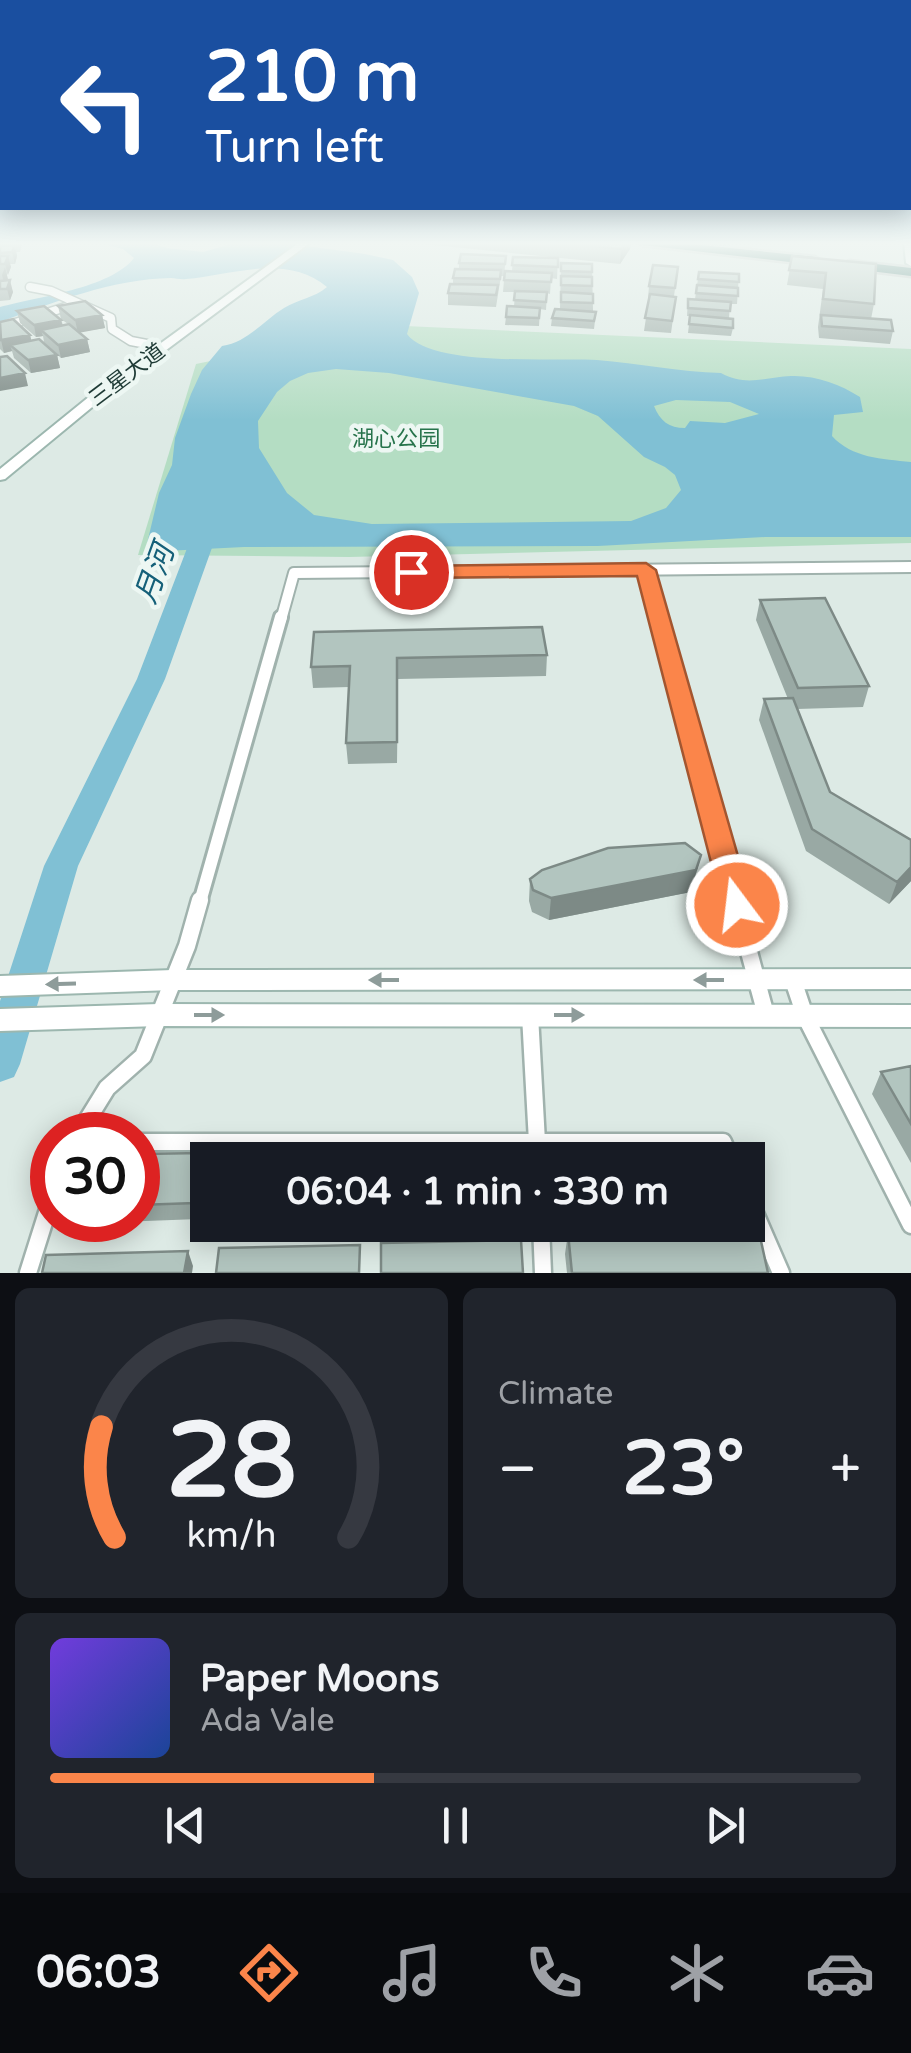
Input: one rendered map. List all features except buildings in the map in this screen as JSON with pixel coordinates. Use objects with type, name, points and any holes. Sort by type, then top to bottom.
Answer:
[{"type":"street","name":"三星大道","points":[[0,466],[152,345],[218,301]]},
{"type":"street","name":"三星大道","points":[[0,476],[222,301]]},
{"type":"street","points":[[0,328],[70,302],[111,318],[112,329],[131,340],[152,345]]},
{"type":"street","points":[[92,1112],[107,1088],[142,1056],[187,946],[294,573],[911,567]]},
{"type":"street","points":[[646,570],[766,1015]]},
{"type":"street","points":[[0,986],[173,980],[911,979]]},
{"type":"street","points":[[793,980],[805,1016],[911,1225]]},
{"type":"street","points":[[0,1020],[159,1015],[911,1016]]},
{"type":"street","points":[[530,1015],[537,1142]]},
{"type":"street","points":[[160,1142],[190,1143]]},
{"type":"street","points":[[765,1236],[781,1273]]},
{"type":"street","points":[[28,1273],[38,1242]]},
{"type":"street","points":[[542,1242],[544,1273]]},
{"type":"green space","name":"湖心公园","points":[[383,325],[911,349],[911,543],[349,557],[138,555],[196,364]]},
{"type":"water","points":[[25,301],[58,301],[0,322],[0,307]]},
{"type":"water","points":[[300,301],[417,301],[407,334],[421,345],[441,352],[496,359],[612,361],[721,373],[748,380],[800,376],[836,384],[860,397],[863,412],[834,415],[832,436],[858,453],[911,462],[911,537],[765,537],[598,546],[244,547],[145,552],[159,493],[172,465],[175,438],[202,370],[222,346],[240,340]],"holes":[[[336,369],[389,373],[574,406],[598,416],[644,457],[665,467],[675,475],[681,490],[666,508],[631,521],[372,524],[314,515],[287,493],[259,448],[258,421],[277,392],[308,373]],[[676,400],[730,402],[759,414],[725,423],[690,421],[685,428],[679,428],[666,423],[654,406]]]},
{"type":"waterway","name":"月河","points":[[0,1064],[61,866],[151,679],[211,517]]},
{"type":"route","points":[[411,572],[646,570],[737,905]]}]
